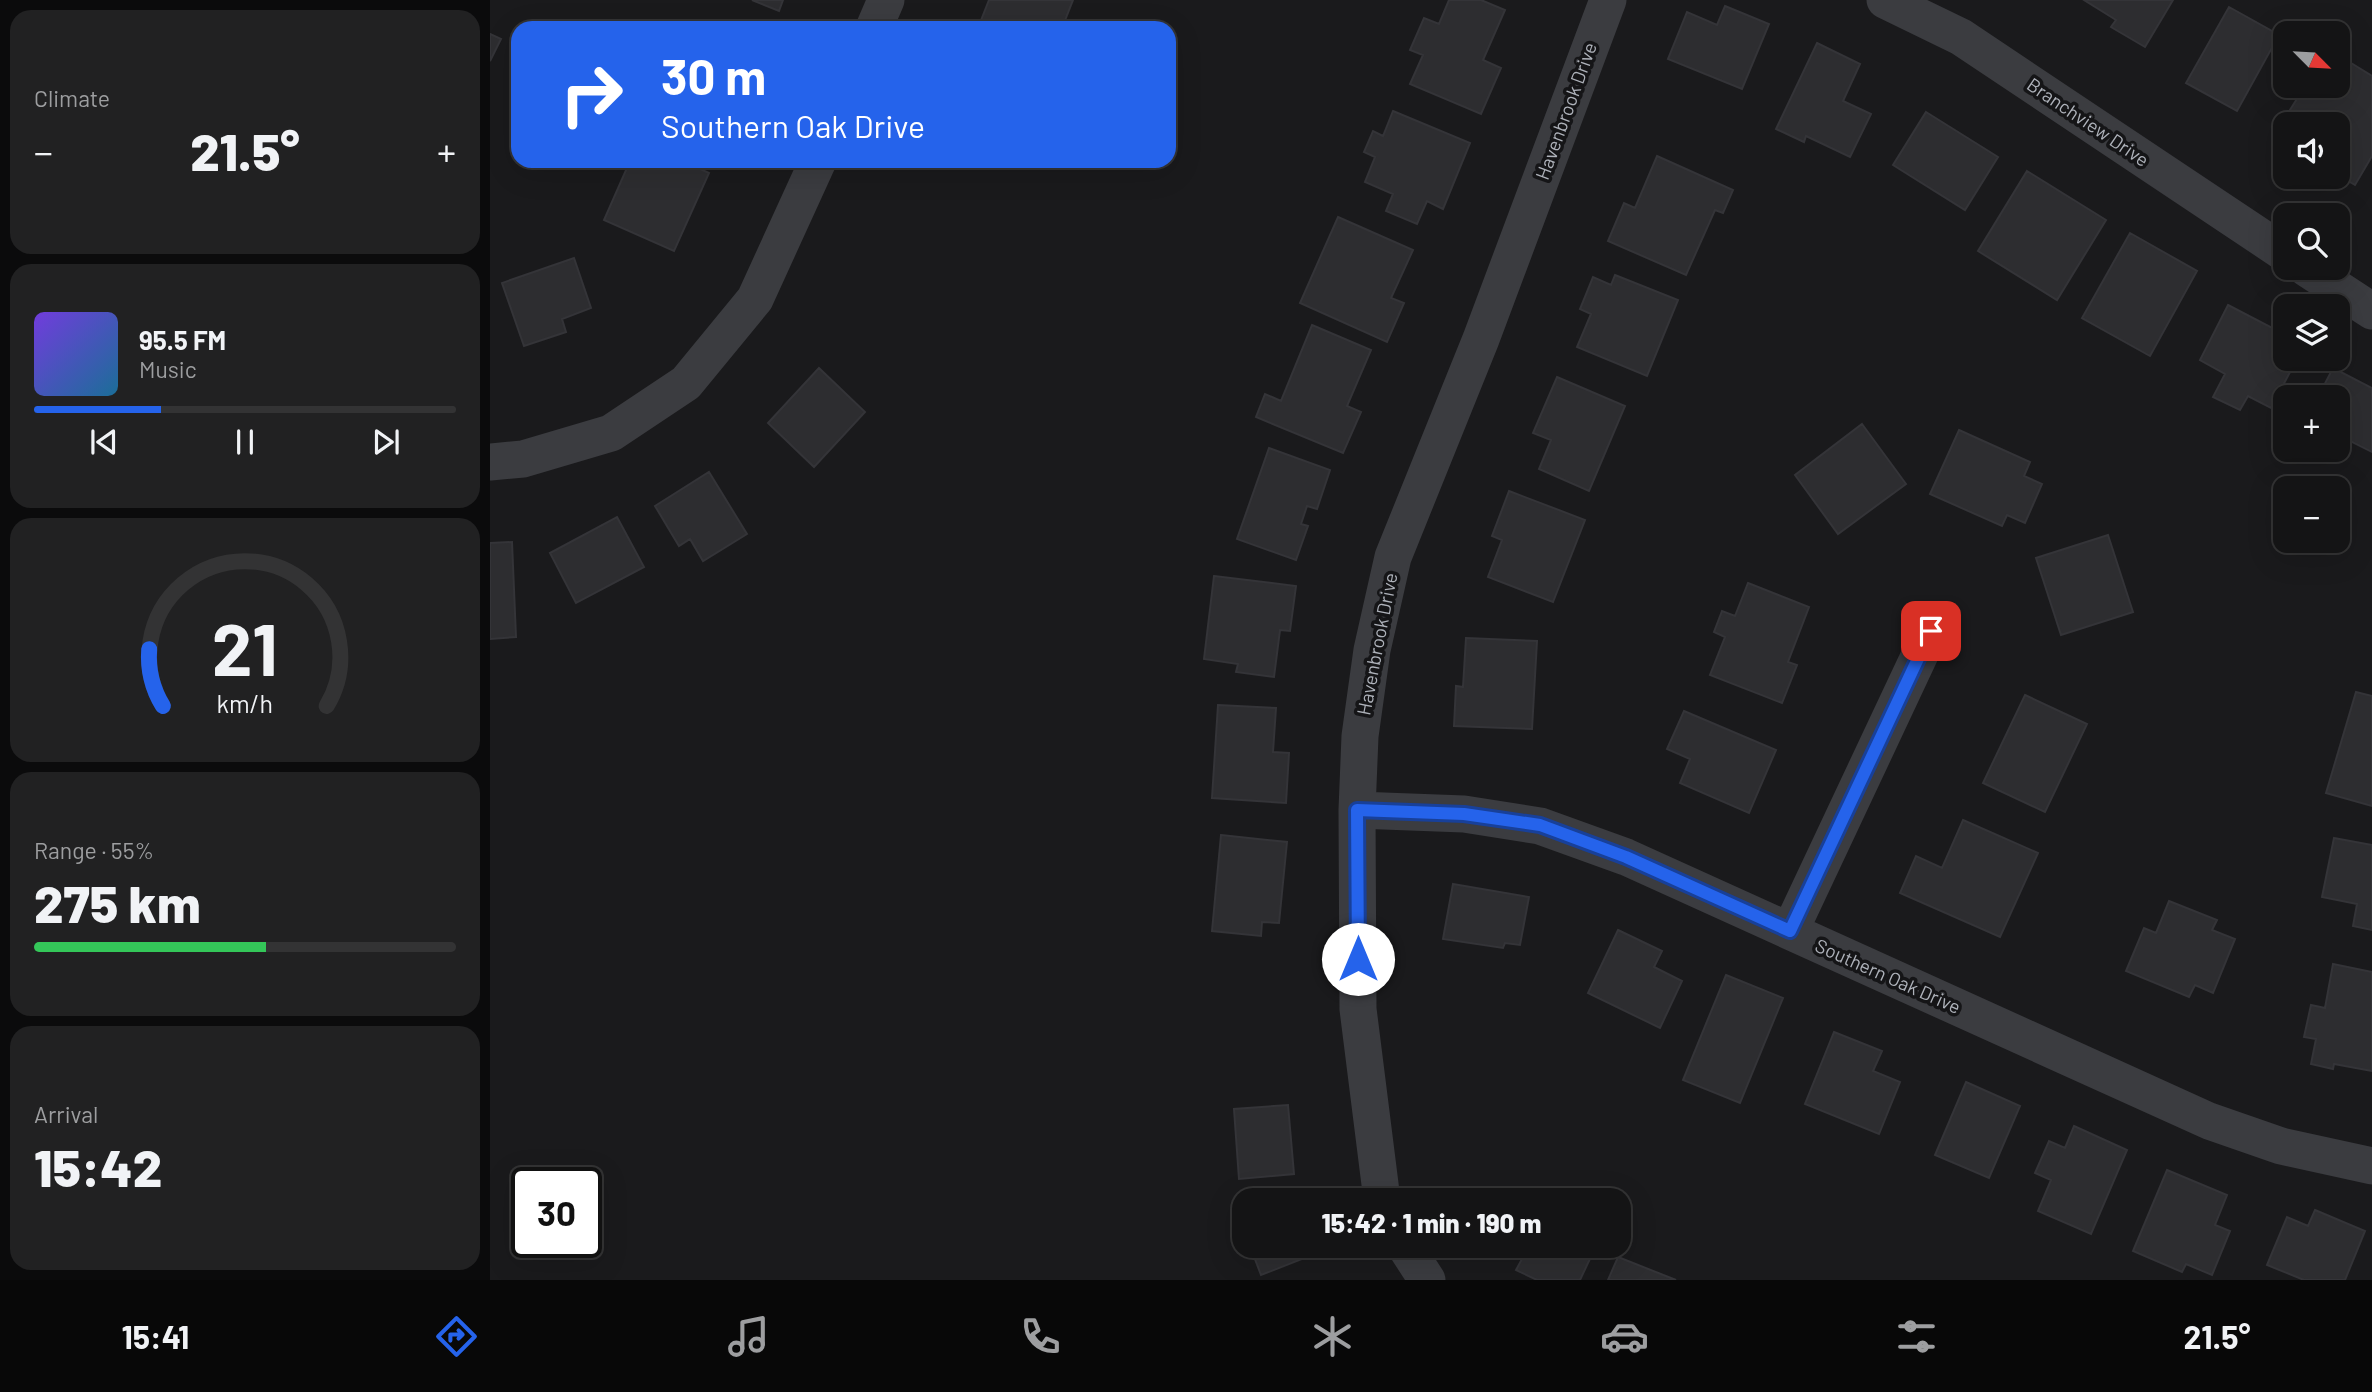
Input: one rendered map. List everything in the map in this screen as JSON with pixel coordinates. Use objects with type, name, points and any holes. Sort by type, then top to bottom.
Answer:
[{"type":"street","points":[[877,21],[886,0]]},
{"type":"street","name":"Havenbrook Drive","points":[[1380,1188],[1358,1009],[1357,810],[1360,736],[1371,650],[1393,557],[1481,340],[1608,0]]},
{"type":"street","name":"Branchview Drive","points":[[1885,0],[1961,37],[2273,245]]},
{"type":"street","points":[[490,462],[523,459],[611,433],[686,383],[755,299],[815,168]]},
{"type":"street","points":[[2324,280],[2372,311]]},
{"type":"street","points":[[1790,931],[1931,631]]},
{"type":"street","name":"Southern Oak Drive","points":[[1357,810],[1464,814],[1540,825],[1626,857],[2209,1121],[2281,1146],[2372,1166]]},
{"type":"street","points":[[1413,1258],[1427,1280]]},
{"type":"building","points":[[752,0],[783,0],[779,11]]},
{"type":"building","points":[[989,0],[1073,0],[1065,21],[981,21]]},
{"type":"building","points":[[1449,0],[1481,0],[1505,10],[1483,60],[1501,68],[1481,114],[1410,84],[1423,55],[1410,50],[1424,18],[1439,24]]},
{"type":"building","points":[[2084,0],[2173,0],[2145,47],[2111,27],[2116,20]]},
{"type":"building","points":[[1725,6],[1769,24],[1742,89],[1668,59],[1687,12],[1717,25]]},
{"type":"building","points":[[2229,7],[2273,32],[2273,46],[2237,111],[2186,83]]},
{"type":"building","points":[[490,34],[501,39],[490,61]]},
{"type":"building","points":[[1817,43],[1860,64],[1843,101],[1871,114],[1850,157],[1806,136],[1804,142],[1776,129]]},
{"type":"building","points":[[2350,62],[2372,76],[2372,156],[2355,185],[2350,182],[2350,112],[2289,112],[2298,98],[2350,98]]},
{"type":"building","points":[[1393,111],[1470,143],[1443,209],[1427,201],[1417,224],[1386,211],[1393,194],[1365,182],[1375,157],[1364,152],[1373,131],[1383,136]]},
{"type":"building","points":[[1926,112],[1998,157],[1965,210],[1893,165]]},
{"type":"building","points":[[1657,156],[1733,190],[1723,213],[1715,210],[1686,275],[1608,241],[1624,203],[1635,208]]},
{"type":"building","points":[[627,168],[698,168],[709,173],[674,251],[604,220]]},
{"type":"building","points":[[2027,171],[2106,220],[2057,300],[1978,251]]},
{"type":"building","points":[[1338,217],[1413,250],[1391,298],[1404,303],[1387,342],[1300,303]]},
{"type":"building","points":[[2130,233],[2197,271],[2150,356],[2082,318]]},
{"type":"building","points":[[574,258],[591,308],[562,319],[566,332],[524,346],[502,283]]},
{"type":"building","points":[[1615,275],[1678,300],[1647,376],[1577,347],[1591,314],[1580,309],[1593,277],[1611,285]]},
{"type":"building","points":[[2228,305],[2273,328],[2273,371],[2291,371],[2283,385],[2273,385],[2271,408],[2248,396],[2240,410],[2213,397],[2225,374],[2200,360]]},
{"type":"building","points":[[1312,325],[1371,350],[1347,406],[1361,412],[1343,453],[1256,417],[1265,394],[1281,401]]},
{"type":"building","points":[[819,368],[865,412],[814,467],[768,423]]},
{"type":"building","points":[[2331,371],[2339,371],[2372,388],[2372,452],[2350,441],[2350,385],[2324,385]]},
{"type":"building","points":[[1557,377],[1625,406],[1589,491],[1539,469],[1551,440],[1533,433]]},
{"type":"building","points":[[1862,424],[1906,484],[1838,534],[1795,475]]},
{"type":"building","points":[[1959,430],[2030,462],[2024,476],[2042,484],[2025,523],[2007,515],[2002,526],[1930,494]]},
{"type":"building","points":[[1269,448],[1330,470],[1317,509],[1307,506],[1301,524],[1308,526],[1296,560],[1237,539]]},
{"type":"building","points":[[709,472],[747,534],[703,561],[690,539],[679,546],[655,506]]},
{"type":"building","points":[[1509,491],[1585,520],[1553,602],[1488,577],[1502,540],[1492,536]]},
{"type":"building","points":[[617,517],[644,567],[576,603],[550,553]]},
{"type":"building","points":[[2108,535],[2133,612],[2061,635],[2036,558]]},
{"type":"building","points":[[512,542],[516,637],[490,639],[490,543]]},
{"type":"building","points":[[1214,576],[1296,586],[1290,631],[1280,630],[1274,677],[1236,672],[1238,664],[1204,659]]},
{"type":"building","points":[[1748,583],[1809,607],[1788,662],[1797,665],[1782,703],[1710,675],[1725,637],[1714,632],[1722,611],[1735,616]]},
{"type":"building","points":[[1466,638],[1537,641],[1532,729],[1454,726],[1456,686],[1463,687]]},
{"type":"building","points":[[2356,692],[2372,696],[2372,806],[2326,793]]},
{"type":"building","points":[[2025,695],[2087,724],[2045,812],[1983,783]]},
{"type":"building","points":[[1218,705],[1276,708],[1273,752],[1289,753],[1286,803],[1212,798]]},
{"type":"building","points":[[1684,711],[1776,750],[1749,813],[1680,783],[1690,759],[1667,749]]},
{"type":"building","points":[[1963,820],[2038,853],[2000,937],[1900,893],[1916,856],[1942,868]]},
{"type":"building","points":[[1221,835],[1287,842],[1279,923],[1262,922],[1261,936],[1212,931]]},
{"type":"building","points":[[2334,838],[2372,845],[2372,930],[2353,926],[2357,904],[2322,897]]},
{"type":"building","points":[[1453,884],[1529,897],[1520,945],[1505,943],[1503,948],[1443,939]]},
{"type":"building","points":[[2169,901],[2217,920],[2212,930],[2235,939],[2213,993],[2195,985],[2189,997],[2126,971],[2144,928],[2156,933]]},
{"type":"building","points":[[1618,930],[1662,951],[1654,967],[1682,981],[1660,1028],[1588,993]]},
{"type":"building","points":[[2333,964],[2372,972],[2372,1071],[2334,1064],[2333,1069],[2311,1064],[2316,1039],[2304,1037],[2311,1005],[2325,1008]]},
{"type":"building","points":[[1726,975],[1783,998],[1740,1103],[1683,1080]]},
{"type":"building","points":[[1834,1032],[1882,1051],[1873,1071],[1900,1082],[1879,1134],[1805,1104]]},
{"type":"building","points":[[1966,1082],[2020,1106],[1989,1178],[1935,1155]]},
{"type":"building","points":[[1288,1105],[1294,1174],[1239,1179],[1234,1109]]},
{"type":"building","points":[[2074,1126],[2127,1150],[2091,1234],[2038,1211],[2051,1180],[2035,1173],[2049,1141],[2065,1148]]},
{"type":"building","points":[[2167,1170],[2227,1195],[2215,1225],[2230,1231],[2212,1275],[2186,1264],[2182,1272],[2133,1251]]},
{"type":"building","points":[[2315,1210],[2365,1231],[2345,1280],[2304,1280],[2267,1265],[2287,1217],[2308,1226]]},
{"type":"building","points":[[1255,1258],[1305,1258],[1261,1275]]},
{"type":"building","points":[[1522,1258],[1590,1258],[1580,1280],[1537,1280],[1516,1270]]},
{"type":"building","points":[[1618,1258],[1621,1258],[1676,1280],[1608,1280]]},
{"type":"route","points":[[1358,959],[1357,810],[1464,814],[1540,825],[1626,857],[1790,931],[1931,631]]}]
